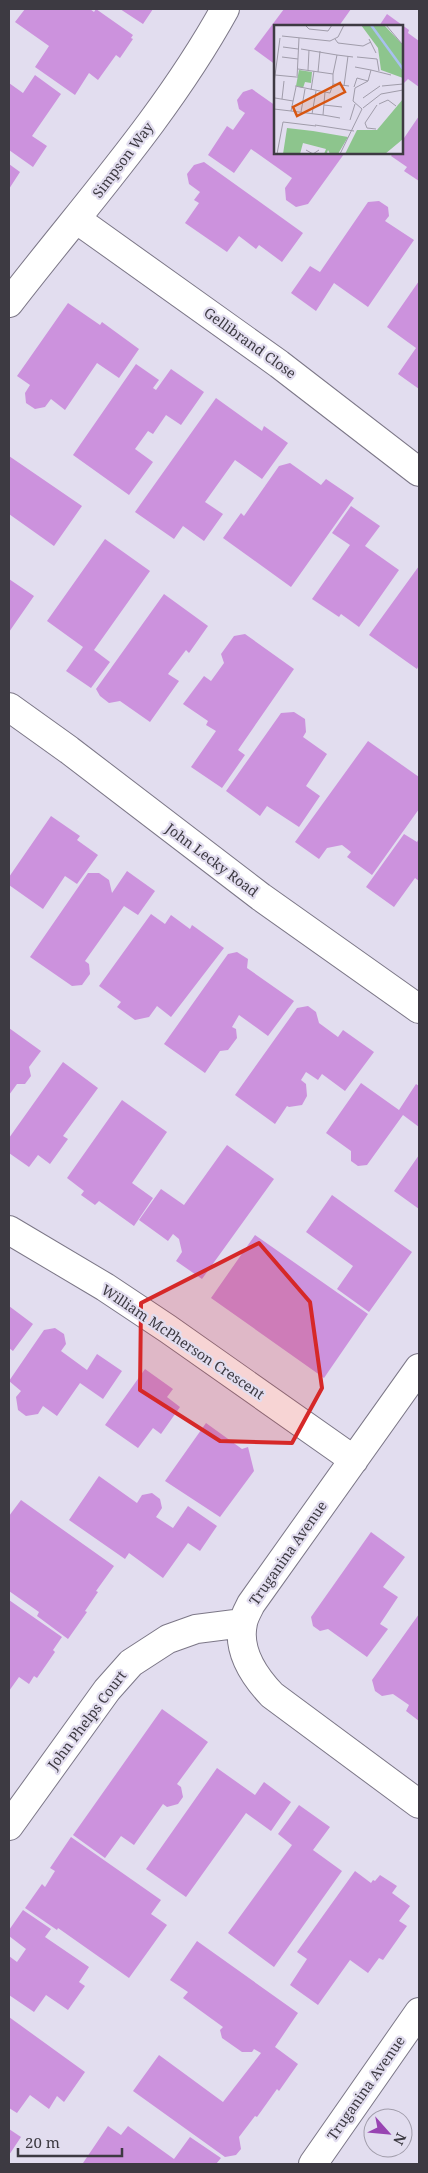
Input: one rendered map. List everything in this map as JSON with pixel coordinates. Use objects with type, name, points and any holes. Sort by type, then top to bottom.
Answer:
[{"type":"street","name":"Simpson Way","points":[[9,304],[181,84],[225,9]]},
{"type":"street","name":"Gellibrand Close","points":[[76,219],[279,364],[419,472]]},
{"type":"street","name":"John Lecky Road","points":[[9,707],[261,897],[419,1009]]},
{"type":"street","name":"William McPherson Crescent","points":[[9,1230],[105,1287],[161,1324],[354,1460]]},
{"type":"street","name":"Truganina Avenue","points":[[419,1368],[251,1604],[243,1623],[243,1642],[248,1661],[256,1678],[266,1689],[419,1804]]},
{"type":"street","name":"John Phelps Court","points":[[9,1826],[107,1690],[131,1663],[168,1639],[196,1629],[243,1623]]},
{"type":"street","name":"Truganina Avenue","points":[[313,2164],[419,2012]]},
{"type":"highlighted area","points":[[259,1243],[310,1302],[322,1388],[292,1443],[220,1441],[140,1390],[141,1303]]},
{"type":"building","points":[[25,9],[90,9],[94,12],[96,9],[133,35],[131,38],[133,39],[120,58],[116,55],[98,80],[89,73],[75,95],[35,67],[49,46],[15,22]]},
{"type":"building","points":[[120,9],[153,9],[143,24]]},
{"type":"building","points":[[284,9],[351,9],[340,25],[274,25],[274,64],[254,49]]},
{"type":"building","points":[[387,14],[402,25],[380,25]]},
{"type":"building","points":[[403,26],[409,30],[408,33],[419,41],[419,87],[408,79],[404,83]]},
{"type":"building","points":[[35,75],[61,94],[32,136],[47,146],[33,167],[9,150],[9,83],[23,93]]},
{"type":"building","points":[[252,89],[274,105],[274,154],[344,154],[308,204],[296,207],[286,200],[285,188],[292,178],[251,149],[234,173],[208,155],[227,126],[233,130],[245,113],[239,109],[237,100],[243,92]]},
{"type":"building","points":[[419,116],[419,181],[404,171],[407,167],[391,156],[392,154],[403,154],[403,140]]},
{"type":"building","points":[[204,162],[303,233],[282,262],[259,245],[256,249],[239,236],[227,252],[185,223],[199,203],[194,200],[200,192],[189,184],[187,174],[194,165]]},
{"type":"building","points":[[9,164],[20,172],[9,189]]},
{"type":"building","points":[[379,201],[388,207],[389,216],[385,221],[414,240],[368,307],[334,283],[316,311],[291,293],[310,266],[320,272],[368,202]]},
{"type":"building","points":[[419,281],[419,389],[398,374],[416,348],[387,327]]},
{"type":"building","points":[[68,303],[100,325],[102,322],[139,349],[119,378],[97,363],[65,410],[51,399],[45,407],[35,409],[26,403],[25,393],[30,385],[17,376]]},
{"type":"building","points":[[136,364],[159,380],[153,388],[156,390],[171,369],[204,392],[181,425],[166,415],[153,434],[148,431],[135,449],[153,462],[129,495],[73,455]]},
{"type":"building","points":[[216,398],[262,431],[264,426],[288,443],[262,479],[235,460],[205,502],[223,514],[204,541],[183,526],[174,539],[135,512]]},
{"type":"building","points":[[9,456],[82,506],[54,546],[9,514]]},
{"type":"building","points":[[290,463],[321,485],[326,479],[354,498],[291,587],[223,538],[241,513],[244,516],[279,466]]},
{"type":"building","points":[[351,506],[380,526],[365,546],[399,570],[359,627],[341,614],[339,617],[312,599],[350,545],[332,533]]},
{"type":"building","points":[[105,539],[150,571],[94,650],[110,662],[91,688],[66,671],[83,647],[47,621]]},
{"type":"building","points":[[419,566],[419,665],[417,669],[369,635]]},
{"type":"building","points":[[9,579],[34,596],[9,632]]},
{"type":"building","points":[[164,594],[208,626],[189,653],[186,650],[168,674],[179,681],[150,722],[120,701],[109,703],[100,696],[96,689]]},
{"type":"building","points":[[245,634],[294,669],[238,750],[245,755],[222,788],[191,767],[216,731],[206,725],[208,721],[183,704],[204,676],[211,681],[224,663],[221,654],[234,636]]},
{"type":"building","points":[[294,712],[305,719],[306,732],[303,737],[327,754],[306,786],[320,796],[299,827],[267,806],[260,816],[226,791],[281,713]]},
{"type":"building","points":[[368,741],[419,777],[419,809],[372,875],[347,857],[351,852],[342,845],[327,848],[319,859],[295,842]]},
{"type":"building","points":[[51,816],[80,836],[77,840],[98,855],[77,884],[65,876],[43,909],[9,885],[9,877]]},
{"type":"building","points":[[404,834],[417,842],[419,838],[419,881],[415,878],[394,907],[366,887]]},
{"type":"building","points":[[127,871],[155,891],[138,915],[124,906],[85,961],[89,964],[90,974],[82,985],[72,986],[30,957],[88,873],[99,873],[109,880],[112,893]]},
{"type":"building","points":[[151,914],[165,924],[171,915],[190,929],[192,925],[224,948],[171,1017],[157,1006],[149,1017],[135,1020],[117,1007],[121,1002],[99,986]]},
{"type":"building","points":[[237,952],[248,959],[247,968],[294,1001],[268,1036],[239,1015],[232,1027],[236,1029],[237,1038],[228,1050],[220,1051],[205,1073],[164,1044],[228,954]]},
{"type":"building","points":[[308,1006],[316,1012],[319,1023],[338,1037],[343,1030],[374,1052],[345,1091],[322,1074],[318,1080],[306,1072],[301,1080],[306,1084],[307,1096],[302,1105],[287,1106],[275,1124],[235,1095],[297,1008]]},
{"type":"building","points":[[9,1028],[41,1051],[29,1067],[31,1076],[25,1084],[17,1084],[9,1095]]},
{"type":"building","points":[[63,1062],[98,1088],[63,1136],[68,1139],[50,1164],[38,1155],[29,1167],[9,1153],[9,1138]]},
{"type":"building","points":[[361,1083],[399,1110],[416,1084],[419,1086],[419,1127],[403,1115],[367,1165],[358,1166],[351,1161],[351,1151],[326,1133]]},
{"type":"building","points":[[122,1100],[167,1132],[132,1183],[153,1198],[134,1226],[99,1201],[95,1205],[81,1195],[84,1191],[67,1178]]},
{"type":"building","points":[[227,1145],[274,1179],[202,1279],[176,1261],[182,1252],[179,1239],[173,1234],[168,1241],[139,1220],[161,1189],[184,1205]]},
{"type":"building","points":[[419,1155],[419,1209],[394,1191]]},
{"type":"building","points":[[332,1195],[412,1252],[369,1312],[337,1289],[353,1266],[306,1232]]},
{"type":"building","points":[[255,1235],[368,1314],[324,1378],[211,1298]]},
{"type":"building","points":[[9,1306],[33,1324],[13,1351],[9,1348]]},
{"type":"building","points":[[55,1328],[64,1334],[66,1344],[61,1351],[87,1370],[97,1354],[122,1371],[103,1399],[80,1383],[57,1416],[43,1406],[38,1414],[26,1416],[18,1410],[16,1397],[21,1391],[9,1381],[44,1330]]},
{"type":"building","points":[[145,1369],[173,1389],[167,1397],[180,1407],[161,1434],[153,1428],[138,1448],[105,1425]]},
{"type":"building","points":[[206,1423],[242,1449],[248,1447],[254,1471],[220,1517],[165,1481]]},
{"type":"building","points":[[99,1476],[137,1503],[142,1495],[152,1493],[160,1499],[162,1508],[156,1517],[173,1528],[188,1506],[217,1526],[200,1551],[188,1543],[163,1578],[129,1553],[125,1559],[69,1520]]},
{"type":"building","points":[[21,1500],[114,1566],[96,1591],[98,1592],[85,1611],[87,1612],[68,1639],[37,1616],[39,1612],[9,1591],[9,1516]]},
{"type":"building","points":[[371,1532],[405,1557],[383,1587],[398,1597],[380,1624],[388,1629],[367,1657],[328,1629],[320,1631],[313,1626],[311,1617]]},
{"type":"building","points":[[9,1600],[62,1637],[53,1650],[55,1652],[37,1678],[34,1676],[29,1684],[19,1677],[9,1691]]},
{"type":"building","points":[[419,1614],[419,1721],[406,1711],[409,1705],[393,1694],[382,1696],[375,1691],[372,1680]]},
{"type":"building","points":[[162,1709],[208,1742],[177,1784],[181,1787],[183,1797],[178,1804],[167,1807],[163,1804],[134,1845],[121,1836],[105,1858],[73,1835]]},
{"type":"building","points":[[217,1768],[255,1795],[264,1782],[291,1802],[271,1831],[246,1813],[186,1897],[146,1869]]},
{"type":"building","points":[[299,1805],[330,1827],[313,1850],[342,1871],[274,1967],[228,1933],[292,1845],[278,1834]]},
{"type":"building","points":[[71,1837],[161,1900],[151,1914],[167,1925],[129,1978],[58,1928],[57,1930],[25,1908],[42,1884],[45,1887],[55,1871],[50,1868]]},
{"type":"building","points":[[355,1871],[371,1883],[380,1875],[397,1886],[392,1893],[410,1906],[399,1921],[407,1926],[383,1960],[379,1958],[368,1973],[350,1960],[318,2005],[290,1985],[307,1959],[297,1952]]},
{"type":"building","points":[[23,1910],[51,1929],[45,1937],[89,1967],[79,1982],[85,1986],[68,2010],[46,1995],[34,2012],[9,1995],[9,1956],[17,1962],[26,1949],[9,1936],[9,1930]]},
{"type":"building","points":[[197,1941],[298,2013],[275,2047],[298,2064],[279,2091],[277,2089],[257,2117],[255,2116],[239,2137],[241,2149],[236,2155],[225,2157],[133,2091],[159,2055],[223,2102],[261,2053],[254,2049],[252,2052],[242,2052],[222,2038],[220,2030],[223,2027],[183,1998],[188,1992],[170,1980]]},
{"type":"building","points":[[9,2017],[85,2072],[64,2102],[57,2096],[49,2109],[30,2095],[17,2113],[9,2108]]},
{"type":"building","points":[[108,2126],[121,2135],[128,2126],[174,2159],[190,2137],[221,2158],[216,2164],[83,2163]]},
{"type":"building","points":[[9,2129],[21,2137],[9,2155]]}]
